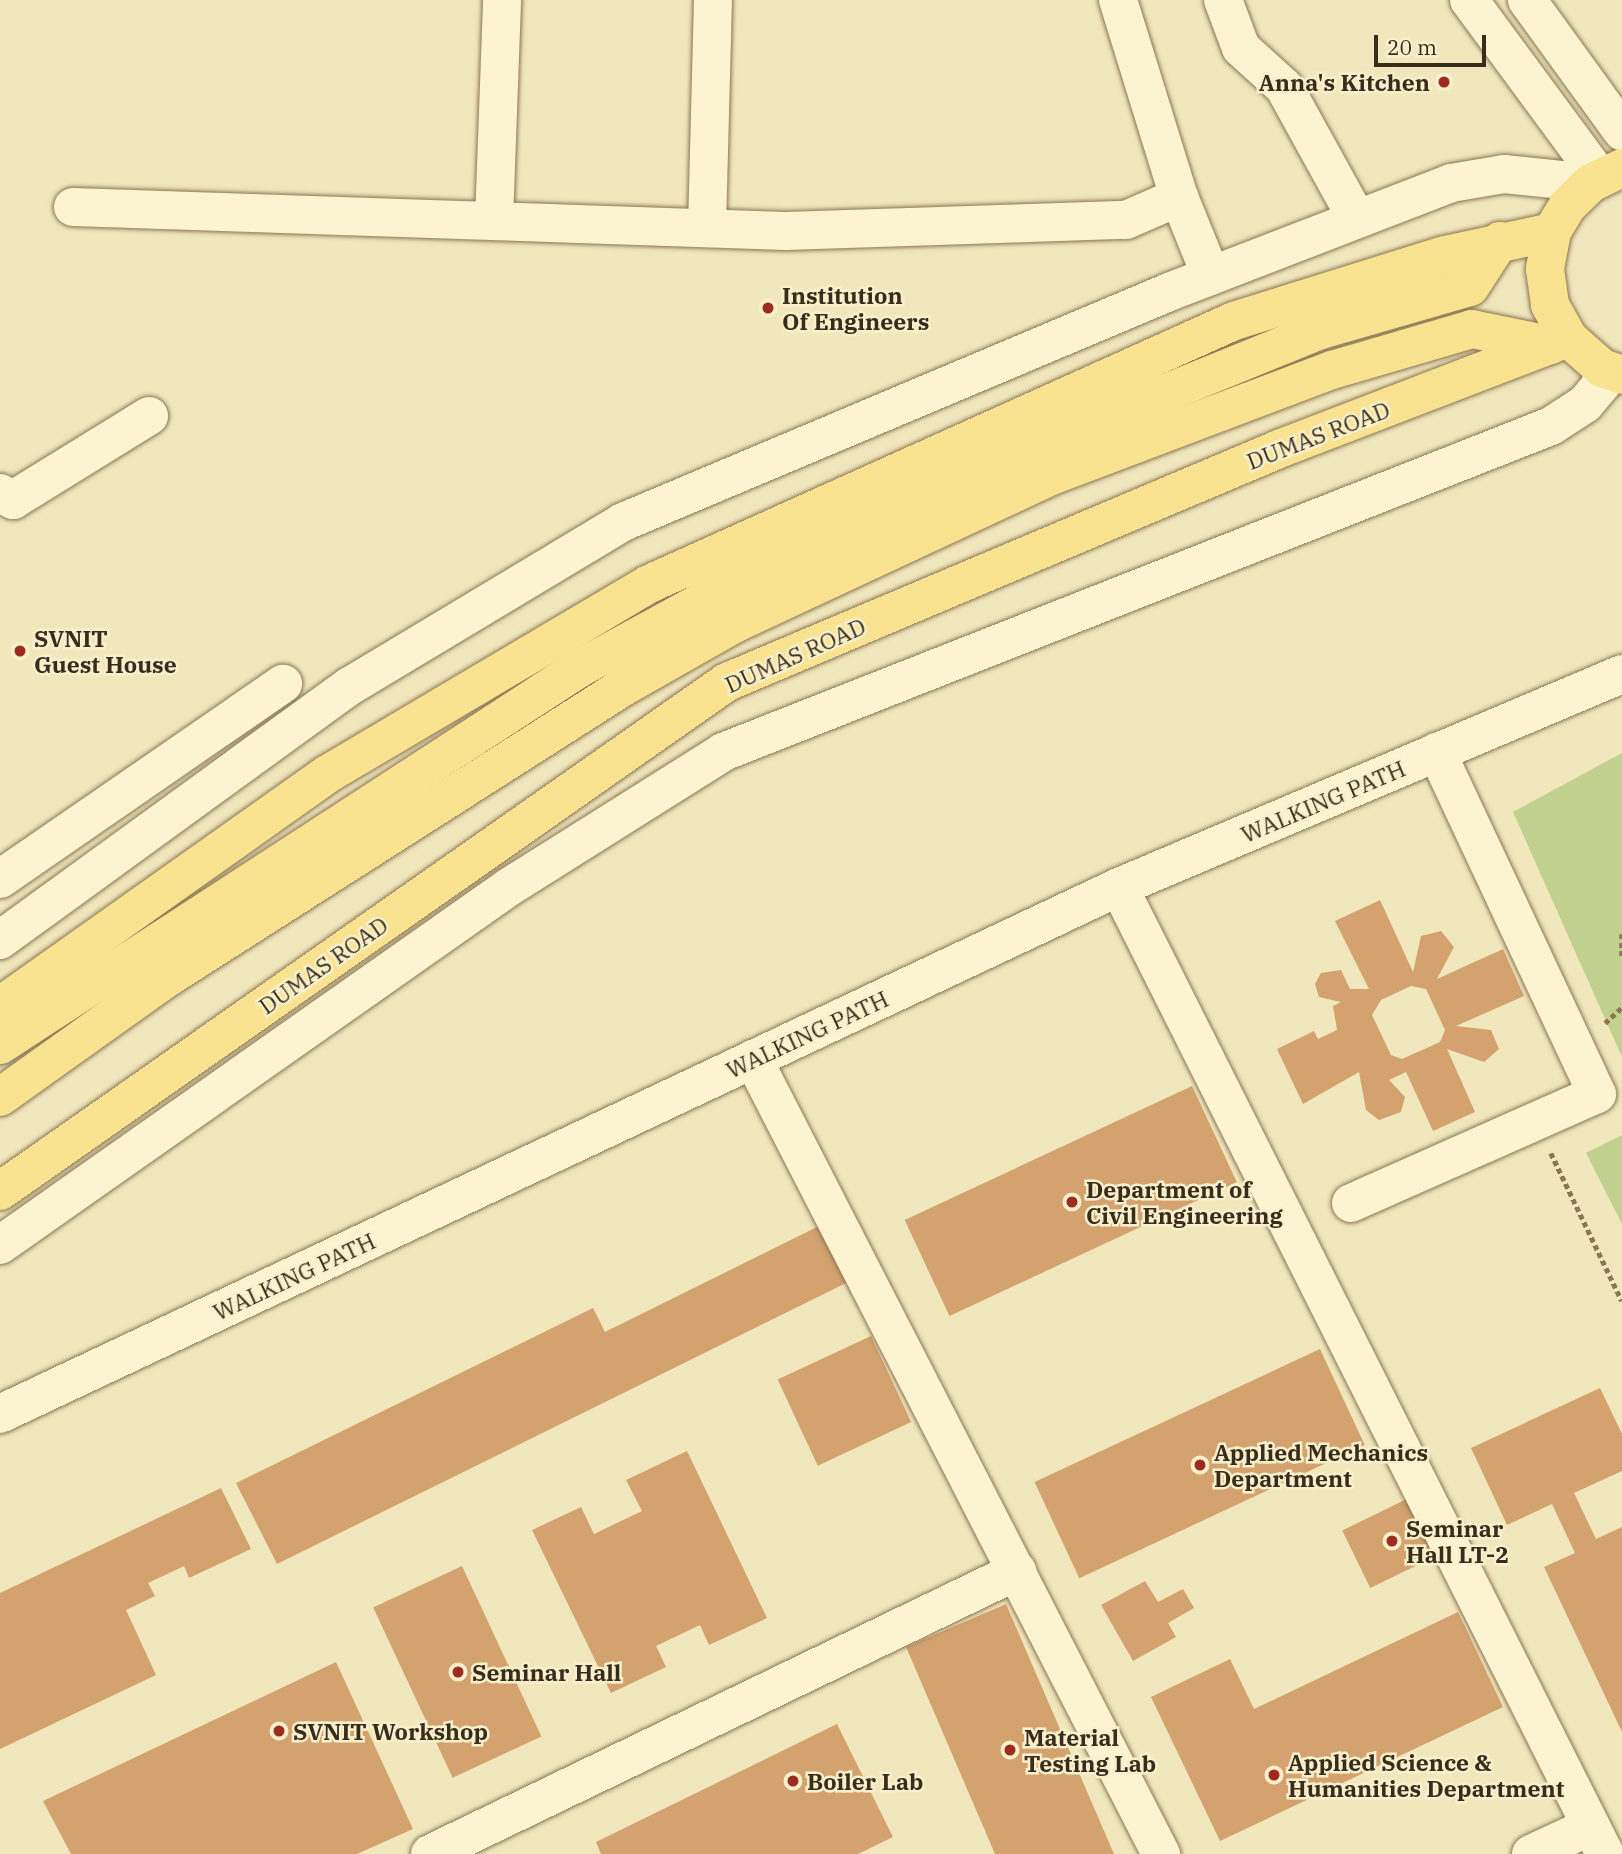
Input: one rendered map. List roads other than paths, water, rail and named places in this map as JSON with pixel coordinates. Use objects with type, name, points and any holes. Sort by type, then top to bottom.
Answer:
[{"type":"main road","points":[[1559,342],[1545,269],[1552,232],[1604,176]]},
{"type":"main road","points":[[0,1006],[326,775],[649,584],[1234,321],[1500,241],[1552,232]]},
{"type":"main road","points":[[0,1045],[578,669],[743,579],[1045,442],[1321,330],[1470,287],[1500,241]]},
{"type":"main road","points":[[0,1097],[167,978],[623,687],[734,624],[1054,475],[1332,370],[1472,330],[1559,342],[1612,371]]},
{"type":"main road","name":"DUMAS ROAD","points":[[0,1191],[727,682],[1279,449],[1559,342]]},
{"type":"street","points":[[494,221],[502,0]]},
{"type":"street","points":[[707,228],[713,0]]},
{"type":"street","points":[[1118,0],[1179,197],[1211,276]]},
{"type":"street","points":[[1223,0],[1241,48],[1284,87],[1357,219]]},
{"type":"street","points":[[1469,0],[1604,176]]},
{"type":"street","points":[[1528,0],[1622,131]]},
{"type":"street","points":[[0,940],[350,686],[623,522],[1211,276],[1357,219],[1476,177],[1604,176]]},
{"type":"street","points":[[74,207],[707,228],[1126,220],[1179,197]]},
{"type":"street","points":[[0,1245],[509,887],[723,752],[1551,426],[1585,404],[1612,371]]},
{"type":"street","points":[[0,493],[13,500],[149,416]]},
{"type":"street","name":"WALKING PATH","points":[[0,1414],[1119,887],[1622,674]]},
{"type":"street","points":[[0,879],[284,684]]},
{"type":"street","points":[[1351,1203],[1597,1094],[1437,752]]},
{"type":"street","points":[[1119,887],[1598,1840],[1531,1854]]},
{"type":"street","points":[[753,1059],[1161,1854]]},
{"type":"street","points":[[430,1854],[1017,1571]]},
{"type":"place","name":"Anna's Kitchen","points":[[1444,82]]},
{"type":"place","name":"Institution Of Engineers","points":[[768,308]]},
{"type":"place","name":"SVNIT Guest House","points":[[20,651]]},
{"type":"place","name":"Department of Civil Engineering","points":[[1072,1202]]},
{"type":"place","name":"Applied Mechanics Department","points":[[1200,1465]]},
{"type":"place","name":"Seminar Hall LT-2","points":[[1392,1541]]},
{"type":"place","name":"Seminar Hall","points":[[458,1672]]},
{"type":"place","name":"SVNIT Workshop","points":[[279,1731]]},
{"type":"place","name":"Material Testing Lab","points":[[1010,1750]]},
{"type":"place","name":"Applied Science & Humanities Department","points":[[1274,1775]]},
{"type":"place","name":"Boiler Lab","points":[[793,1781]]}]
